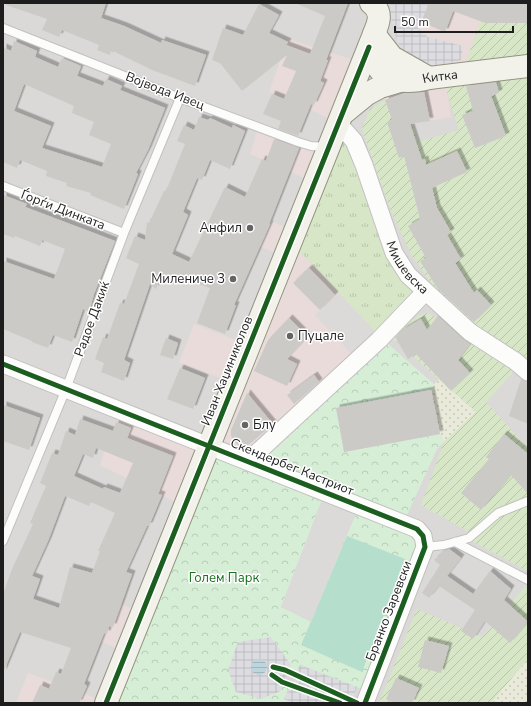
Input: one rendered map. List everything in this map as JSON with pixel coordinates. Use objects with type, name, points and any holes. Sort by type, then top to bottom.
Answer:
[{"type":"street","name":"Иван Хаџиниколов","points":[[106,703],[379,23],[379,14],[375,4]]},
{"type":"street","points":[[372,40],[392,57],[429,78]]},
{"type":"street","name":"Китка","points":[[372,40],[380,70],[385,75],[400,81],[412,82],[429,78],[528,66]]},
{"type":"street","points":[[340,119],[367,94],[380,87],[400,81]]},
{"type":"street","name":"Мишевска","points":[[340,119],[354,141],[394,253],[408,275],[470,332],[515,361],[528,372]]},
{"type":"street","points":[[248,461],[379,340],[425,292]]},
{"type":"street","name":"Скендербег Кастриот","points":[[3,364],[417,528],[423,536],[425,547]]},
{"type":"street","name":"Бранко Заревски","points":[[365,703],[425,547]]},
{"type":"lane","name":"Војвода Ивец","points":[[3,28],[180,98],[298,142],[310,146],[329,148]]},
{"type":"lane","name":"Радое Дакиќ","points":[[3,541],[66,389],[124,233],[180,98]]},
{"type":"lane","name":"Ѓорѓи Динката","points":[[3,186],[124,233]]},
{"type":"lane","points":[[425,547],[444,545],[470,538],[498,513],[528,501]]},
{"type":"lane","points":[[456,542],[528,580]]},
{"type":"shaded area","points":[[3,3],[528,3],[528,703],[3,703]]},
{"type":"shaded area","points":[[391,3],[429,3],[418,28],[428,37],[463,46],[461,60],[440,66],[419,61],[406,54],[397,41],[389,8]]},
{"type":"shaded area","points":[[408,3],[487,3],[466,62],[432,66],[419,60]]},
{"type":"shaded area","points":[[288,39],[363,63],[339,124],[269,92]]},
{"type":"shaded area","points":[[494,75],[499,93],[471,104],[447,89],[451,117],[412,124],[409,114],[391,118],[380,87]]},
{"type":"shaded area","points":[[258,127],[329,148],[315,183],[250,154]]},
{"type":"shaded area","points":[[270,220],[295,232],[290,244],[302,254],[381,338],[185,507],[100,465],[104,452],[122,411],[209,445],[234,383],[179,363],[194,324],[249,345],[285,257],[259,246]]},
{"type":"shaded area","points":[[339,293],[381,338],[357,360],[315,315]]},
{"type":"shaded area","points":[[325,492],[359,505],[311,622],[281,607]]},
{"type":"shaded area","points":[[85,590],[142,612],[126,653],[100,641]]},
{"type":"shaded area","points":[[271,637],[291,665],[281,691],[261,699],[236,692],[228,670],[238,642]]},
{"type":"shaded area","points":[[300,665],[357,687],[351,703],[293,703],[284,699]]},
{"type":"shaded area","points":[[28,673],[106,702],[106,703],[16,703]]},
{"type":"green space","points":[[487,3],[528,3],[528,54],[466,62]]},
{"type":"green space","points":[[528,73],[528,359],[483,334],[449,308],[412,256],[390,209],[362,129],[370,109],[385,100],[391,118],[409,114],[418,142],[458,130],[460,134],[446,89],[465,83],[471,104],[498,93],[494,75]]},
{"type":"green space","points":[[339,124],[382,217],[425,292],[381,338],[302,254],[290,244]]},
{"type":"green space","points":[[428,313],[473,340],[515,370],[486,402],[528,448],[528,571],[464,537],[469,532],[421,505],[444,442],[476,412],[392,338],[419,315]]},
{"type":"green space","name":"Голем Парк","points":[[381,338],[435,385],[431,390],[336,408],[345,452],[440,434],[444,442],[437,449],[403,522],[423,536],[369,692],[301,665],[296,674],[289,671],[291,665],[283,685],[289,688],[284,699],[293,703],[106,703],[209,445],[249,461]],"holes":[[[325,492],[359,506],[311,621],[281,607]]]},
{"type":"green space","points":[[439,379],[476,412],[444,442],[440,434],[428,391]]},
{"type":"green space","points":[[347,536],[405,559],[362,672],[301,645]]},
{"type":"green space","points":[[528,583],[528,659],[491,703],[379,703],[417,609],[482,637]]},
{"type":"green space","points":[[528,659],[528,703],[490,703]]},
{"type":"water","points":[[256,659],[262,659],[267,664],[265,673],[262,675],[256,675],[251,670],[251,664]]},
{"type":"building","points":[[7,3],[106,3],[101,18],[124,26],[161,43],[162,40],[206,55],[195,86],[152,70],[111,50],[110,55],[97,50],[99,45],[62,30],[59,37],[42,30],[47,19],[6,5]]},
{"type":"building","points":[[295,3],[348,3],[326,60],[328,60],[320,81],[324,83],[314,105],[311,104],[298,136],[278,129],[281,121],[263,114],[272,94],[284,99],[296,71],[282,66],[287,55],[242,91],[220,63],[212,60],[223,28],[243,35],[259,4],[279,15],[269,33],[288,42],[286,45],[310,54],[325,16]]},
{"type":"building","points":[[429,3],[528,3],[528,23],[485,23],[453,11],[445,32],[421,22]]},
{"type":"building","points":[[14,41],[37,51],[35,57],[58,67],[62,58],[81,66],[77,76],[103,86],[106,79],[122,86],[120,90],[165,108],[148,150],[136,173],[138,174],[124,209],[90,195],[91,193],[66,186],[67,183],[46,176],[47,171],[20,160],[17,168],[3,162],[3,47],[11,51]],"holes":[[[24,84],[74,106],[72,113],[94,122],[89,135],[111,144],[102,167],[42,148],[51,126],[14,111]]]},
{"type":"building","points":[[496,82],[499,93],[491,96],[506,136],[475,148],[462,115],[473,111],[466,86]]},
{"type":"building","points":[[424,92],[430,121],[410,124],[422,160],[425,159],[426,165],[457,151],[467,172],[432,188],[437,208],[451,232],[447,235],[461,259],[455,263],[474,293],[477,290],[491,305],[474,322],[438,289],[420,261],[426,258],[408,226],[420,219],[404,156],[399,158],[387,122],[392,120],[385,100],[405,93]]},
{"type":"building","points":[[199,117],[208,120],[210,118],[232,128],[233,125],[245,131],[230,169],[210,160],[202,180],[197,178],[183,212],[188,215],[172,254],[189,262],[225,187],[245,197],[262,159],[266,161],[274,139],[299,148],[270,224],[234,305],[236,305],[225,334],[197,323],[210,288],[176,276],[175,278],[162,273],[156,289],[150,284],[124,360],[130,363],[124,381],[101,372],[104,363],[95,359],[103,337],[107,339],[120,303],[124,304],[139,264],[126,258],[135,236],[145,240],[147,222],[149,223],[164,191],[166,191],[185,144],[177,141],[184,125],[194,130]]},
{"type":"building","points":[[3,195],[27,204],[25,207],[115,241],[94,294],[89,312],[83,309],[72,342],[53,335],[48,348],[3,329],[3,261],[54,279],[65,249],[42,240],[40,246],[15,236],[14,238],[3,234]]},
{"type":"building","points":[[309,268],[335,295],[320,310],[293,283]]},
{"type":"building","points":[[438,316],[470,344],[458,360],[470,373],[451,391],[416,354],[408,359],[395,337],[404,329],[421,319],[427,330]]},
{"type":"building","points":[[289,318],[308,337],[287,359],[297,364],[287,386],[254,371],[268,340]]},
{"type":"building","points":[[166,338],[178,343],[173,359],[160,355]]},
{"type":"building","points":[[180,368],[205,378],[193,409],[167,399]]},
{"type":"building","points":[[314,375],[319,382],[294,404],[287,395]]},
{"type":"building","points":[[521,379],[528,382],[528,424],[509,416]]},
{"type":"building","points":[[431,390],[440,434],[344,452],[336,408]]},
{"type":"building","points":[[247,393],[273,424],[246,447],[238,446],[231,436],[231,430]]},
{"type":"building","points":[[3,405],[40,418],[29,450],[3,441]]},
{"type":"building","points":[[80,419],[113,431],[116,422],[131,428],[127,438],[173,456],[158,494],[162,495],[149,526],[147,526],[126,572],[132,574],[113,627],[109,626],[107,634],[104,633],[84,684],[87,686],[79,703],[32,703],[40,685],[49,689],[56,672],[61,674],[71,648],[20,632],[3,673],[3,594],[12,569],[33,524],[30,523],[46,486],[40,483],[52,453],[58,455],[66,431],[75,435]],"holes":[[[96,448],[133,463],[120,493],[104,487],[103,489],[74,476],[83,454],[93,458]],[[65,496],[89,506],[91,502],[115,513],[98,551],[100,551],[92,573],[70,567],[59,608],[33,599],[40,579],[32,576],[48,541]]]},
{"type":"building","points":[[504,434],[528,454],[528,494],[511,475],[481,510],[461,493],[489,459],[486,457]]},
{"type":"building","points":[[449,549],[461,558],[447,576],[473,594],[490,571],[511,589],[504,600],[528,622],[510,643],[485,621],[473,639],[461,631],[475,610],[439,586],[429,598],[422,593],[440,565],[434,560],[444,551]]},
{"type":"building","points":[[425,640],[449,646],[441,673],[418,667]]},
{"type":"building","points":[[396,678],[419,688],[412,703],[394,703],[386,699]]},
{"type":"cycle path","points":[[106,703],[369,47]]},
{"type":"cycle path","points":[[3,364],[417,529],[423,536],[425,547],[365,703]]},
{"type":"cycle path","points":[[273,667],[285,670],[357,703]]},
{"type":"cycle path","points":[[272,675],[282,682],[340,703]]},
{"type":"place","name":"Анфил","points":[[250,228]]},
{"type":"place","name":"Милениче 3","points":[[233,279]]},
{"type":"place","name":"Пуцале","points":[[290,336]]},
{"type":"place","name":"Блу","points":[[245,425]]}]
